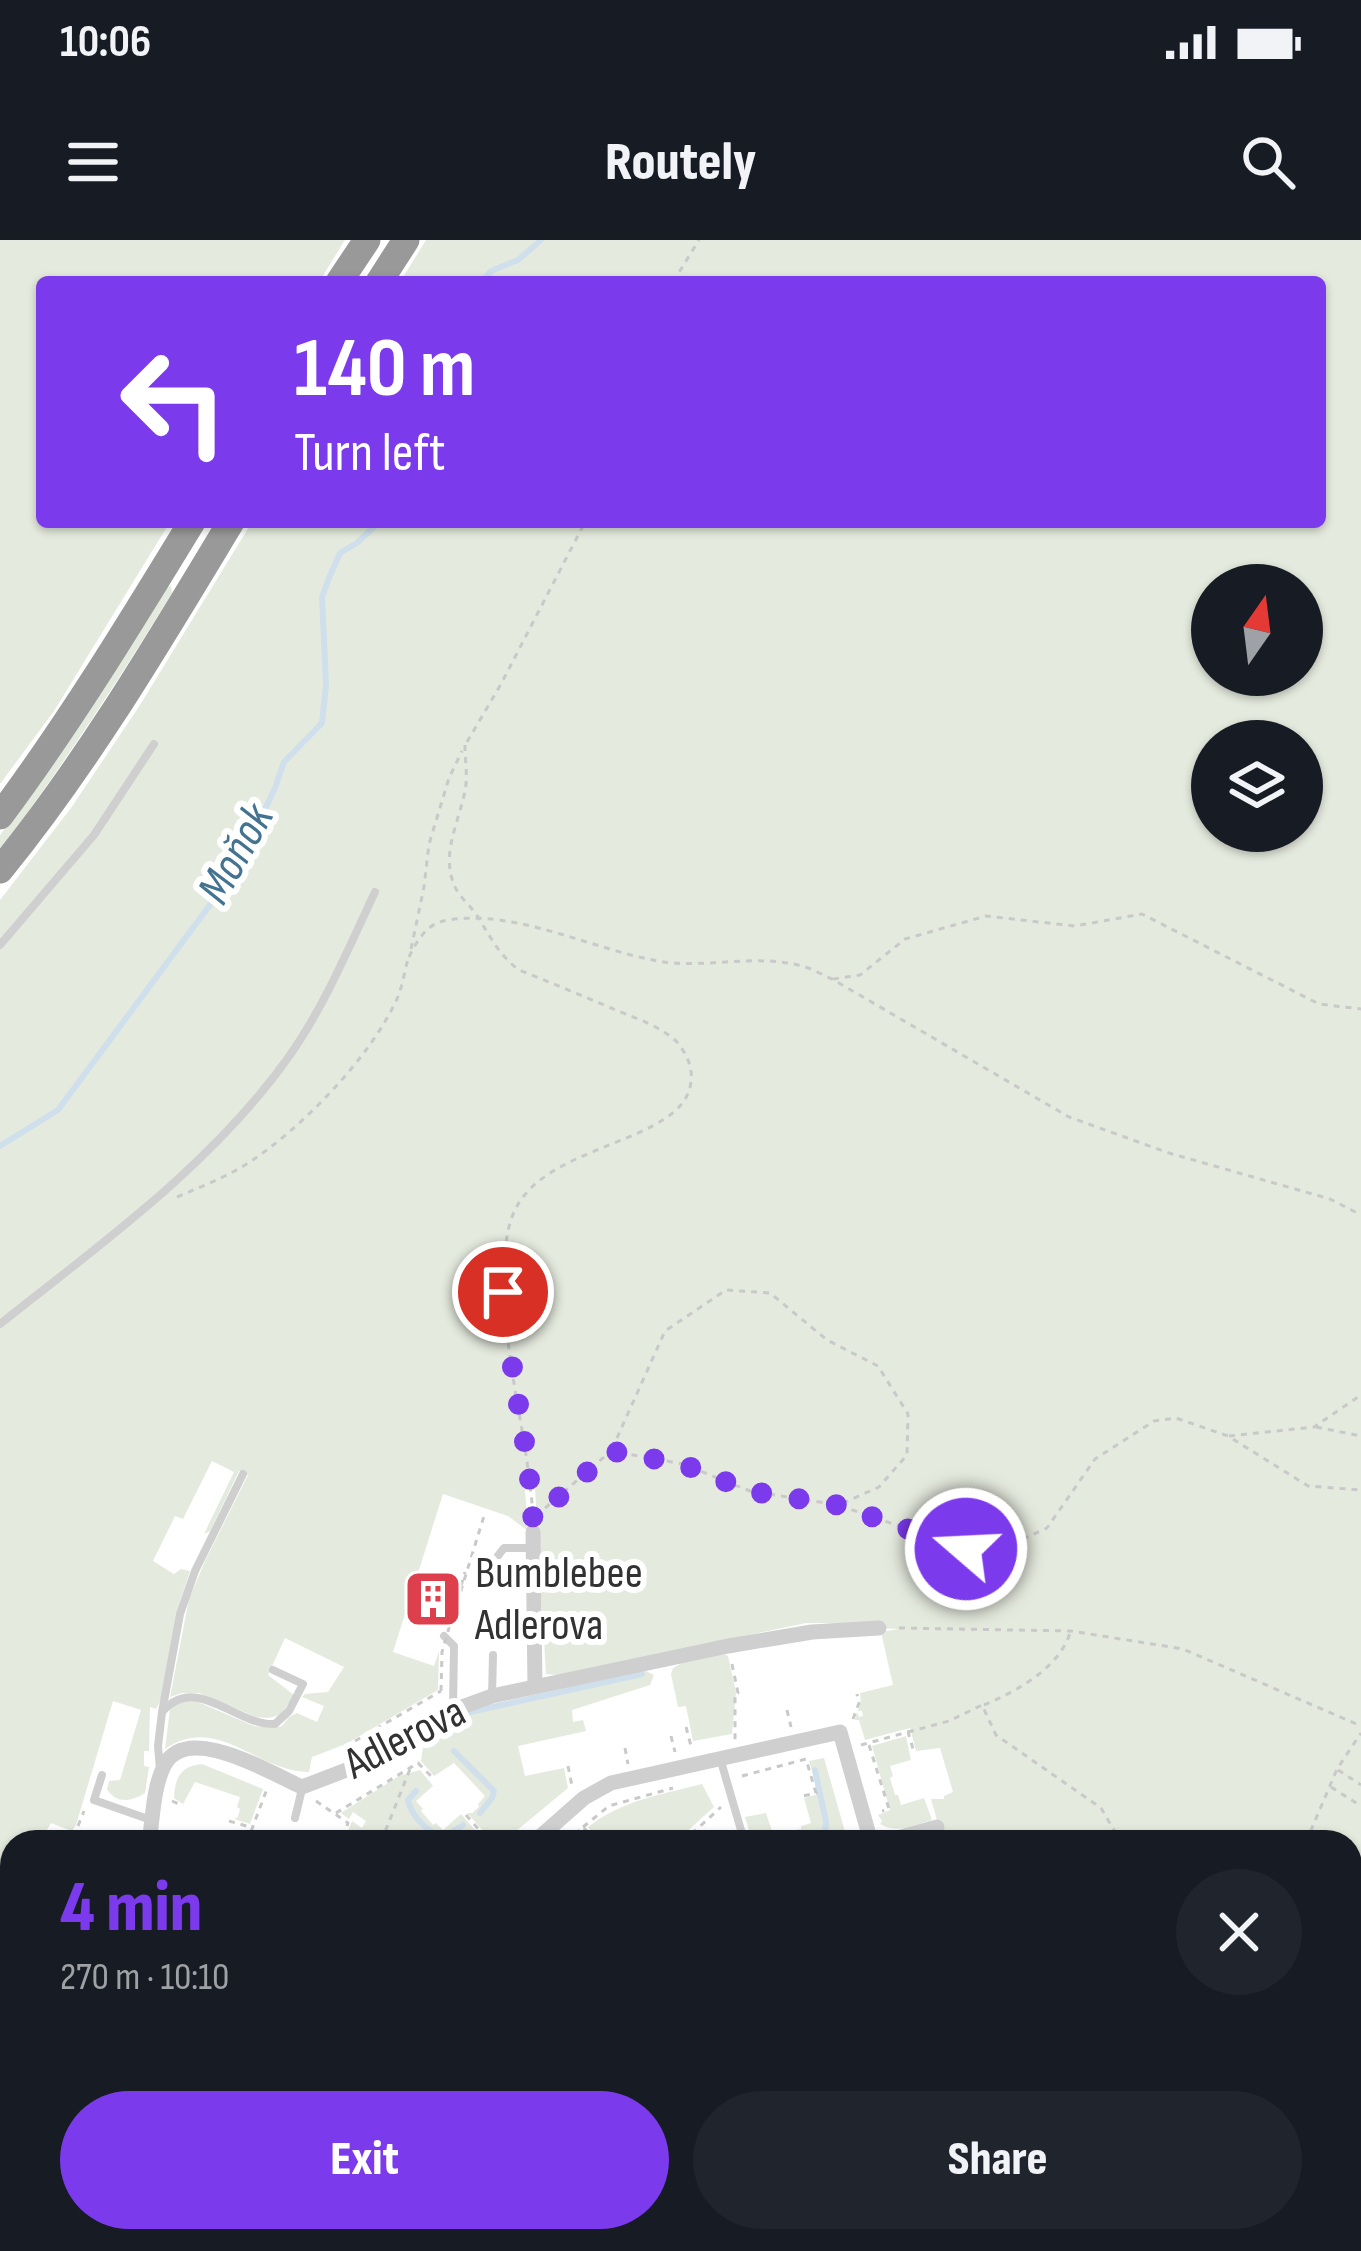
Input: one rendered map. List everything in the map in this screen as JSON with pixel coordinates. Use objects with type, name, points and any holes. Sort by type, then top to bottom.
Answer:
[{"type":"highway","points":[[344,276],[367,240]]},
{"type":"highway","points":[[383,276],[406,240]]},
{"type":"highway","points":[[0,816],[103,668],[188,528]]},
{"type":"highway","points":[[0,870],[75,770],[227,528]]},
{"type":"street","points":[[533,1533],[527,1614],[535,1686]]},
{"type":"street","name":"Adlerova","points":[[160,1772],[177,1752],[200,1746],[220,1751],[301,1792],[373,1758],[492,1689],[535,1686],[812,1632],[879,1628]]},
{"type":"street","points":[[548,1830],[584,1798],[611,1783],[840,1732],[867,1830]]},
{"type":"street","points":[[151,1830],[160,1772]]},
{"type":"street","points":[[926,1830],[937,1827]]},
{"type":"lane","points":[[0,945],[94,835],[154,744]]},
{"type":"lane","points":[[0,1324],[135,1215],[228,1130],[290,1054],[340,968],[375,892]]},
{"type":"lane","points":[[160,1772],[162,1712],[180,1614],[195,1571],[243,1474]]},
{"type":"lane","points":[[496,1573],[497,1557],[504,1548],[533,1533]]},
{"type":"lane","points":[[444,1636],[454,1646],[453,1709]]},
{"type":"lane","points":[[492,1689],[493,1655]]},
{"type":"lane","points":[[162,1712],[171,1701],[194,1696],[255,1723],[275,1724],[290,1711],[303,1684],[273,1670]]},
{"type":"lane","points":[[720,1758],[740,1830]]},
{"type":"lane","points":[[102,1775],[94,1800],[153,1820]]},
{"type":"lane","points":[[295,1818],[301,1792]]},
{"type":"path","points":[[677,276],[699,240]]},
{"type":"path","points":[[175,1198],[271,1148],[306,1118],[377,1036],[397,999],[409,956],[429,844],[449,778],[582,528]]},
{"type":"path","points":[[465,745],[466,782],[450,858],[455,886],[488,939],[519,970],[650,1024],[675,1041],[691,1064],[692,1085],[683,1105],[659,1124],[555,1168],[532,1184],[514,1212],[503,1292],[533,1533]]},
{"type":"path","points":[[832,979],[860,975],[905,939],[986,916],[1075,926],[1142,914],[1319,1004],[1361,1009]]},
{"type":"path","points":[[409,956],[418,938],[441,921],[478,917],[658,961],[800,965],[1069,1117],[1169,1153],[1330,1199],[1361,1215]]},
{"type":"path","points":[[533,1533],[611,1451],[665,1330],[726,1290],[770,1293],[827,1340],[878,1366],[908,1414],[907,1455],[879,1487],[838,1505]]},
{"type":"path","points":[[1314,1426],[1361,1395]]},
{"type":"path","points":[[611,1451],[682,1464],[749,1491],[838,1505],[966,1549],[1001,1549],[1047,1528],[1095,1459],[1154,1421],[1177,1418],[1228,1436],[1308,1486],[1361,1490]]},
{"type":"path","points":[[1228,1436],[1314,1426],[1361,1436]]},
{"type":"path","points":[[452,1619],[484,1516]]},
{"type":"path","points":[[355,1741],[441,1691],[442,1652],[465,1572]]},
{"type":"path","points":[[879,1628],[1071,1631],[1183,1649],[1361,1726]]},
{"type":"path","points":[[725,1777],[736,1778],[949,1721],[1026,1685],[1065,1650],[1071,1631]]},
{"type":"path","points":[[728,1646],[738,1693],[733,1733],[738,1754]]},
{"type":"path","points":[[857,1694],[859,1703]]},
{"type":"path","points":[[982,1706],[996,1735],[1101,1808],[1114,1830]]},
{"type":"path","points":[[787,1710],[790,1721]]},
{"type":"path","points":[[686,1727],[690,1742]]},
{"type":"path","points":[[908,1732],[914,1752]]},
{"type":"path","points":[[1311,1830],[1337,1769],[1361,1733]]},
{"type":"path","points":[[863,1817],[889,1809],[868,1743]]},
{"type":"path","points":[[625,1748],[628,1761]]},
{"type":"path","points":[[803,1796],[816,1793],[806,1759]]},
{"type":"path","points":[[334,1814],[418,1762],[433,1778]]},
{"type":"path","points":[[568,1766],[571,1784]]},
{"type":"path","points":[[386,1830],[410,1767]]},
{"type":"path","points":[[1337,1769],[1361,1785]]},
{"type":"path","points":[[881,1784],[891,1782]]},
{"type":"path","points":[[1330,1786],[1361,1807]]},
{"type":"path","points":[[229,1821],[252,1828],[268,1787],[285,1795],[301,1792],[348,1823],[346,1830]]},
{"type":"path","points":[[580,1830],[609,1806],[670,1789]]},
{"type":"path","points":[[696,1830],[730,1798]]},
{"type":"path","points":[[170,1800],[182,1806]]},
{"type":"path","points":[[78,1826],[84,1810]]},
{"type":"path","points":[[466,1815],[479,1830]]},
{"type":"path","points":[[583,1827],[586,1830]]},
{"type":"shaded area","points":[[0,240],[345,240],[323,276],[36,276],[36,528],[166,528],[54,711],[0,784]]},
{"type":"shaded area","points":[[426,240],[1361,240],[1361,1830],[940,1830],[931,1799],[944,1799],[953,1792],[940,1748],[916,1751],[910,1728],[865,1740],[855,1720],[857,1712],[863,1716],[858,1711],[860,1693],[893,1685],[881,1632],[899,1629],[879,1628],[877,1623],[806,1623],[546,1674],[535,1489],[525,1490],[528,1531],[508,1516],[443,1494],[393,1652],[434,1666],[439,1651],[438,1690],[346,1744],[312,1757],[309,1772],[202,1737],[165,1749],[172,1705],[191,1699],[254,1726],[282,1726],[297,1713],[317,1722],[324,1706],[302,1697],[328,1692],[344,1667],[285,1638],[268,1675],[294,1695],[281,1715],[256,1717],[199,1693],[170,1697],[189,1599],[248,1475],[239,1471],[210,1531],[204,1534],[234,1472],[212,1461],[183,1519],[175,1516],[153,1561],[174,1574],[181,1569],[190,1571],[176,1614],[161,1699],[156,1709],[150,1707],[145,1793],[124,1800],[107,1789],[109,1781],[120,1780],[141,1710],[113,1701],[73,1830],[51,1823],[47,1830],[0,1830],[0,900],[71,808],[248,528],[1326,528],[1326,276],[404,276]]},
{"type":"shaded area","points":[[171,586],[172,593],[110,691],[0,850],[0,835]]},
{"type":"shaded area","points":[[724,1654],[736,1692],[732,1734],[693,1741],[686,1706],[678,1707],[673,1668]]},
{"type":"shaded area","points":[[646,1671],[654,1675],[650,1685],[572,1710],[573,1722],[583,1720],[586,1731],[518,1746],[525,1776],[564,1768],[568,1788],[517,1830],[482,1830],[467,1813],[479,1807],[485,1796],[454,1763],[434,1776],[421,1761],[433,1730],[470,1711]]},
{"type":"shaded area","points":[[906,1736],[911,1760],[890,1766],[895,1795],[901,1805],[924,1798],[932,1820],[892,1828],[880,1824],[878,1815],[890,1810],[872,1746]]},
{"type":"shaded area","points":[[824,1758],[845,1830],[795,1830],[811,1823],[804,1798],[819,1794],[809,1761]]},
{"type":"shaded area","points":[[202,1764],[263,1789],[250,1824],[234,1819],[240,1797],[195,1782],[183,1804],[174,1798],[180,1774]]},
{"type":"shaded area","points":[[420,1770],[433,1786],[416,1801],[433,1825],[443,1830],[348,1830],[352,1821],[362,1828],[366,1821],[353,1812],[349,1819],[341,1813],[399,1776]]},
{"type":"shaded area","points":[[702,1784],[714,1807],[688,1830],[588,1827],[628,1804]]},
{"type":"shaded area","points":[[766,1813],[772,1830],[749,1830],[745,1817]]},
{"type":"shaded area","points":[[461,1814],[475,1830],[443,1830]]},
{"type":"waterway","name":"Moňok","points":[[487,276],[518,260],[541,240]]},
{"type":"waterway","name":"Moňok","points":[[0,1146],[58,1110],[238,867],[284,762],[322,723],[326,685],[322,597],[340,553],[373,528]]},
{"type":"waterway","points":[[433,1731],[470,1712],[642,1674]]},
{"type":"waterway","points":[[454,1751],[494,1791],[480,1813]]},
{"type":"waterway","points":[[815,1770],[825,1830]]},
{"type":"waterway","points":[[416,1791],[408,1800],[410,1806],[430,1830]]},
{"type":"waterway","points":[[455,1830],[463,1825]]},
{"type":"place","name":"Bumblebee Adlerova","points":[[433,1599]]},
{"type":"route","points":[[503,1292],[533,1520],[611,1451],[682,1464],[749,1491],[838,1505],[966,1549]]}]
